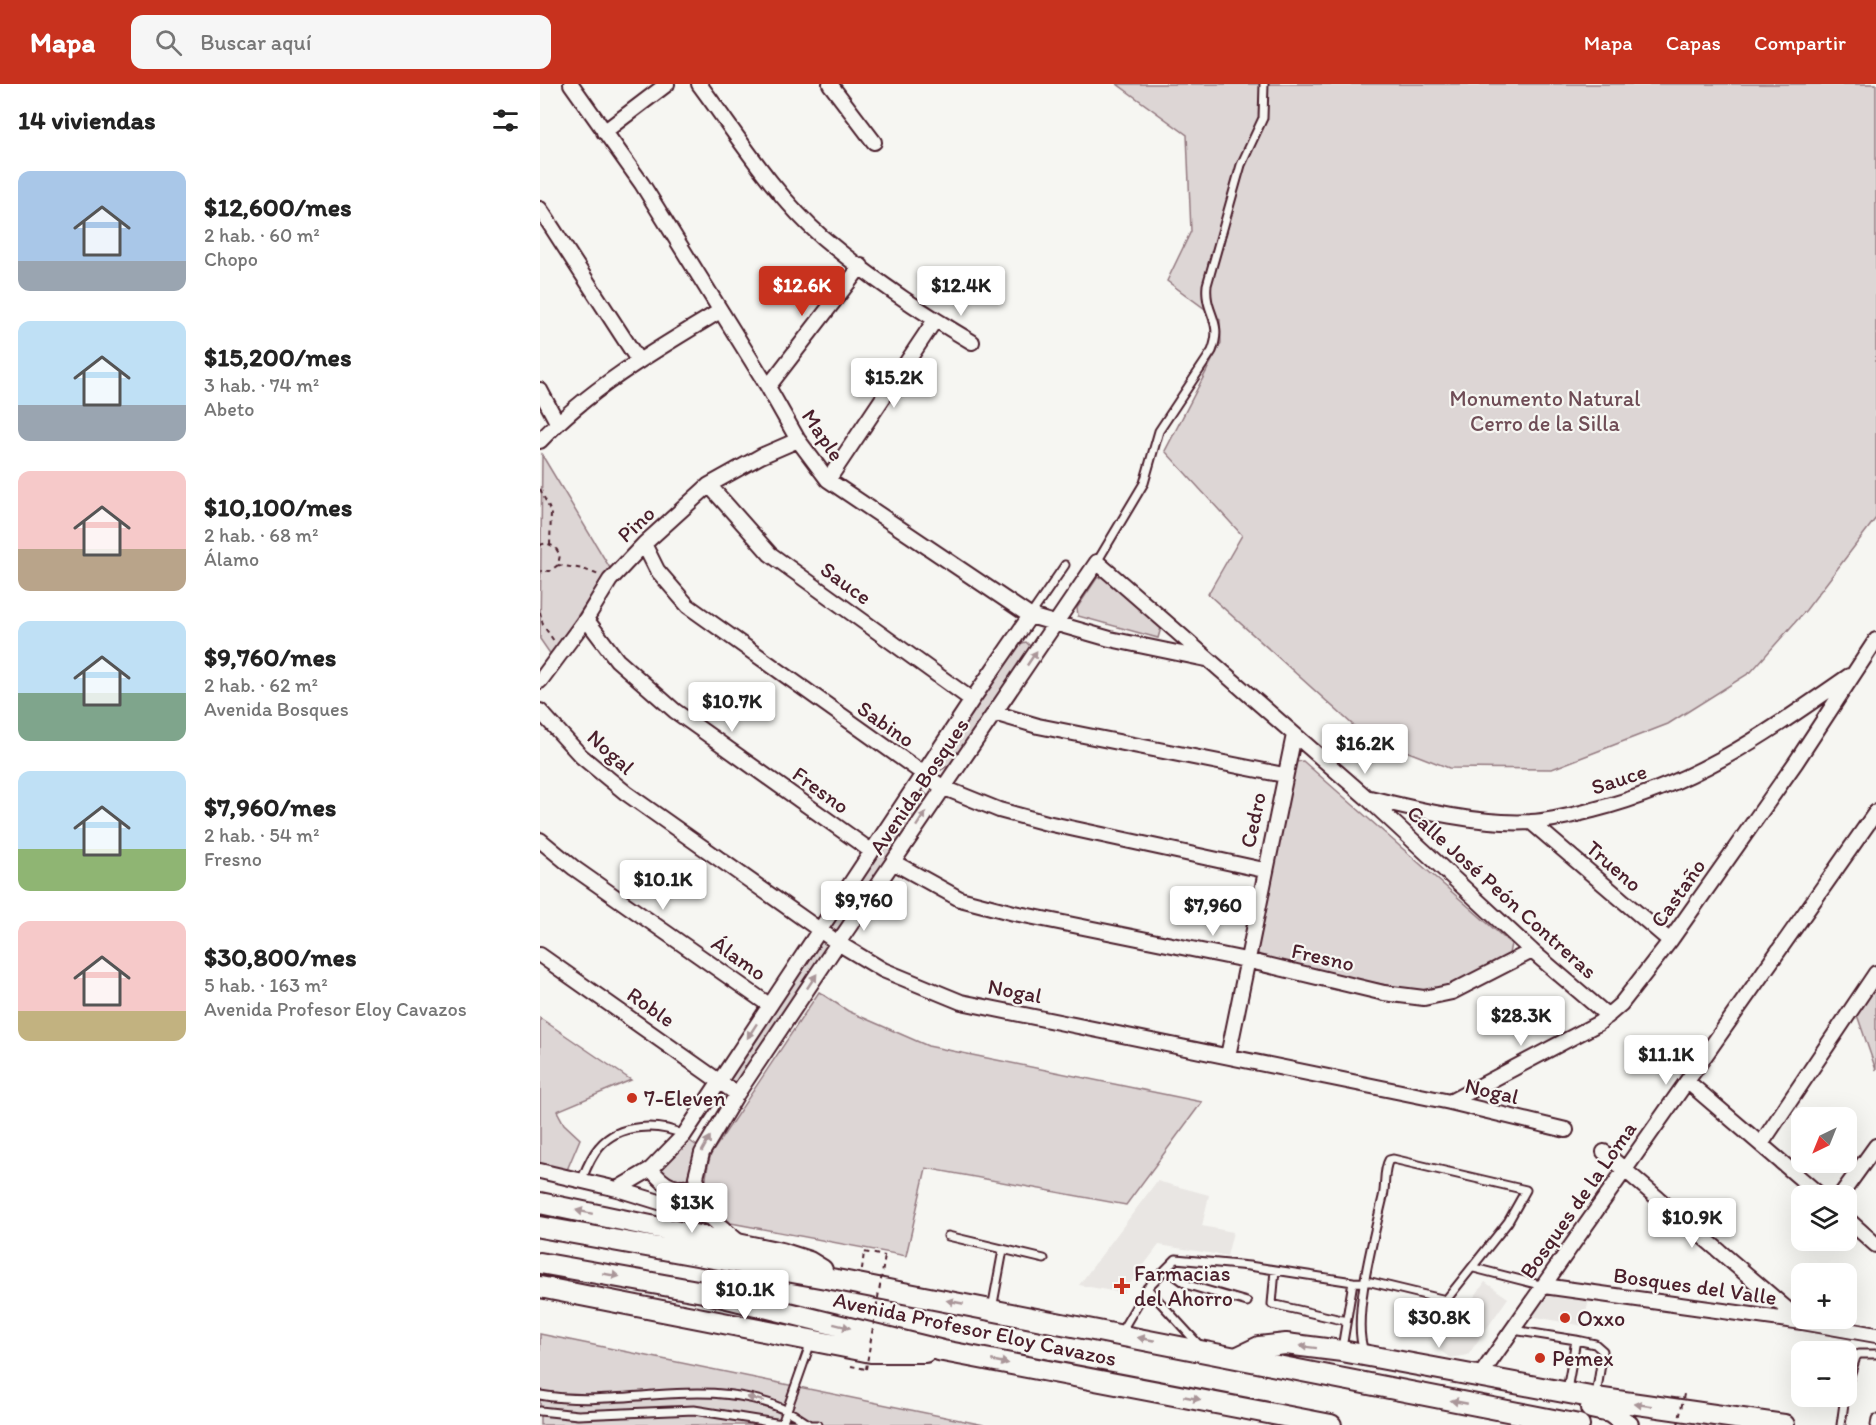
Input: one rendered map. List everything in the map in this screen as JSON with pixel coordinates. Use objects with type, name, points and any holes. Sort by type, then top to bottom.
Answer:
[{"type":"main road","name":"Avenida Profesor Eloy Cavazos","points":[[540,1203],[744,1245],[809,1262],[837,1280],[1579,1425]]},
{"type":"main road","points":[[540,1227],[837,1280]]},
{"type":"main road","name":"Avenida Profesor Eloy Cavazos","points":[[547,1264],[703,1292],[943,1351],[1331,1425]]},
{"type":"main road","points":[[540,1287],[887,1354],[943,1351]]},
{"type":"main road","points":[[1238,1357],[1259,1347],[1286,1344],[1366,1354],[1596,1398],[1784,1425]]},
{"type":"main road","points":[[1505,1381],[1523,1394],[1537,1399],[1610,1412],[1628,1425]]},
{"type":"street","name":"Maple","points":[[571,84],[642,184],[768,387],[798,440],[828,480],[1030,616],[1054,625],[1209,659]]},
{"type":"street","points":[[604,132],[667,84]]},
{"type":"street","points":[[699,84],[797,211],[822,237],[935,320],[972,342]]},
{"type":"street","points":[[830,84],[874,142]]},
{"type":"street","points":[[540,209],[638,360]]},
{"type":"street","points":[[768,387],[861,266]]},
{"type":"street","points":[[540,441],[558,422],[638,360],[720,311]]},
{"type":"street","points":[[828,480],[935,320]]},
{"type":"street","points":[[540,390],[558,422]]},
{"type":"street","name":"Pino","points":[[540,681],[586,619],[610,580],[644,544],[709,485],[760,456],[798,440]]},
{"type":"street","name":"Sauce","points":[[709,485],[770,554],[972,699]]},
{"type":"street","name":"Sabino","points":[[644,544],[657,570],[688,606],[942,787],[999,810],[1047,823],[1264,870]]},
{"type":"street","name":"Avenida Bosques","points":[[697,1186],[697,1166],[702,1153],[737,1094],[942,787],[1097,562]]},
{"type":"street","name":"Calle José Peón Contreras","points":[[1097,562],[1366,797],[1532,951],[1608,1016]]},
{"type":"street","name":"Avenida Bosques","points":[[617,1189],[651,1169],[684,1135],[972,699],[1030,616]]},
{"type":"street","name":"Fresno","points":[[586,619],[617,660],[675,711],[871,851]]},
{"type":"street","name":"Castaño","points":[[1450,1102],[1608,1016],[1621,1004],[1670,942],[1796,762],[1876,640]]},
{"type":"street","name":"Sauce","points":[[1366,797],[1421,811],[1531,822],[1616,804],[1710,767],[1763,736],[1856,671]]},
{"type":"street","name":"Nogal","points":[[540,711],[581,756],[626,793],[819,930],[883,970],[961,1002],[1450,1102],[1566,1130]]},
{"type":"street","points":[[994,713],[1038,726],[1284,775]]},
{"type":"street","name":"Cedro","points":[[1228,1056],[1264,870],[1294,735]]},
{"type":"street","name":"Bosques de la Loma","points":[[1480,1376],[1876,812]]},
{"type":"street","name":"Trueno","points":[[1531,822],[1670,942]]},
{"type":"street","name":"Álamo","points":[[540,840],[574,868],[769,1005]]},
{"type":"street","name":"Fresno","points":[[893,862],[960,899],[1014,913],[1246,960],[1384,993],[1424,998],[1452,992],[1532,951]]},
{"type":"street","name":"Roble","points":[[540,955],[737,1094]]},
{"type":"street","points":[[1761,1144],[1876,973]]},
{"type":"street","points":[[1688,1082],[1808,1185]]},
{"type":"street","points":[[1848,1185],[1876,1146]]},
{"type":"street","points":[[1604,1152],[1791,1313]]},
{"type":"street","points":[[651,1169],[661,1181],[673,1188],[697,1186],[711,1218]]},
{"type":"street","points":[[540,1171],[617,1189],[711,1218],[744,1245]]},
{"type":"street","points":[[1857,1228],[1876,1245]]},
{"type":"street","name":"Bosques del Valle","points":[[1544,1286],[1791,1320]]},
{"type":"street","name":"Bosques del Valle","points":[[1842,1329],[1876,1335]]},
{"type":"lane","points":[[1097,562],[1143,483],[1159,431],[1216,342],[1217,326],[1207,302],[1207,285],[1241,165],[1260,127],[1264,107],[1264,84]]},
{"type":"lane","points":[[1030,616],[1065,565]]},
{"type":"lane","points":[[581,1181],[598,1148],[615,1135],[633,1129],[660,1126],[684,1135]]},
{"type":"lane","points":[[1119,1334],[1147,1288],[1176,1259],[1366,1282],[1446,1300],[1474,1268],[1508,1222],[1526,1190],[1393,1159],[1386,1164],[1384,1194],[1366,1282],[1359,1336],[1366,1354]]},
{"type":"lane","points":[[948,1236],[1044,1259]]},
{"type":"lane","points":[[992,1309],[1003,1250]]},
{"type":"lane","points":[[1474,1268],[1544,1286]]},
{"type":"lane","points":[[1166,1269],[1188,1285],[1247,1302]]},
{"type":"lane","points":[[1275,1270],[1271,1302],[1273,1305],[1346,1321]]},
{"type":"lane","points":[[1341,1351],[1353,1282]]},
{"type":"lane","points":[[1147,1288],[1204,1350]]},
{"type":"lane","points":[[1512,1330],[1595,1344],[1603,1351],[1596,1398]]},
{"type":"lane","points":[[1567,1393],[1576,1340]]},
{"type":"lane","points":[[782,1424],[812,1341]]},
{"type":"lane","points":[[1857,1356],[1876,1354]]},
{"type":"lane","points":[[540,1395],[577,1398],[703,1393],[747,1397],[787,1408],[807,1423]]},
{"type":"lane","points":[[1841,1425],[1843,1407]]},
{"type":"lane","points":[[540,1411],[578,1415],[694,1410],[782,1424],[818,1425]]},
{"type":"lane","points":[[1875,1425],[1876,1419]]},
{"type":"path","points":[[540,489],[551,512],[550,545]]},
{"type":"path","points":[[540,545],[555,547],[560,555],[558,565],[550,571],[540,571]]},
{"type":"path","points":[[558,565],[589,570],[610,580]]},
{"type":"path","points":[[540,612],[543,625],[561,652]]},
{"type":"path","points":[[844,1365],[866,1370],[885,1256],[864,1252]]},
{"type":"path","points":[[1678,1425],[1684,1394]]},
{"type":"shaded area","points":[[1157,1181],[1209,1195],[1202,1226],[1233,1232],[1227,1256],[1159,1245],[1123,1293],[1079,1285]]},
{"type":"shaded area","points":[[1485,1282],[1508,1298],[1468,1355],[1451,1358],[1437,1349]]},
{"type":"shaded area","points":[[1548,1293],[1589,1300],[1583,1326],[1531,1316]]},
{"type":"green space","name":"Monumento Natural Cerro de la Silla","points":[[1117,84],[1876,84],[1876,518],[1806,610],[1751,672],[1668,724],[1552,769],[1449,768],[1363,734],[1208,594],[1242,535],[1165,451],[1221,343],[1220,320],[1167,281],[1191,231],[1187,135]]},
{"type":"green space","points":[[542,455],[610,568],[551,655],[540,639]]},
{"type":"green space","points":[[1103,577],[1118,586],[1161,628],[1158,638],[1078,616],[1077,608],[1097,578]]},
{"type":"green space","points":[[1026,642],[1030,646],[1029,651],[951,764],[938,772],[937,767],[941,759],[1019,644]]},
{"type":"green space","points":[[1303,761],[1511,944],[1509,954],[1451,986],[1420,992],[1264,960],[1255,950],[1295,762]]},
{"type":"green space","points":[[923,791],[929,797],[840,929],[833,930],[829,926],[917,792]]},
{"type":"green space","points":[[822,940],[827,942],[827,950],[738,1080],[731,1083],[728,1081],[817,943]]},
{"type":"green space","points":[[1876,978],[1876,1070],[1855,1009]]},
{"type":"green space","points":[[819,992],[848,1011],[928,1046],[1202,1102],[1126,1205],[926,1168],[906,1256],[731,1223],[715,1207],[707,1192],[706,1175],[711,1154]]},
{"type":"green space","points":[[540,1018],[631,1080],[557,1111],[564,1124],[580,1139],[567,1170],[540,1165]]},
{"type":"green space","points":[[687,1139],[697,1146],[686,1185],[678,1185],[661,1173],[661,1169],[679,1152]]},
{"type":"green space","points":[[540,1334],[984,1425],[540,1425]]},
{"type":"place","name":"7-Eleven","points":[[632,1098]]},
{"type":"place","name":"Farmacias del Ahorro","points":[[1122,1286]]},
{"type":"place","name":"Oxxo","points":[[1565,1318]]},
{"type":"place","name":"Pemex","points":[[1540,1358]]}]
